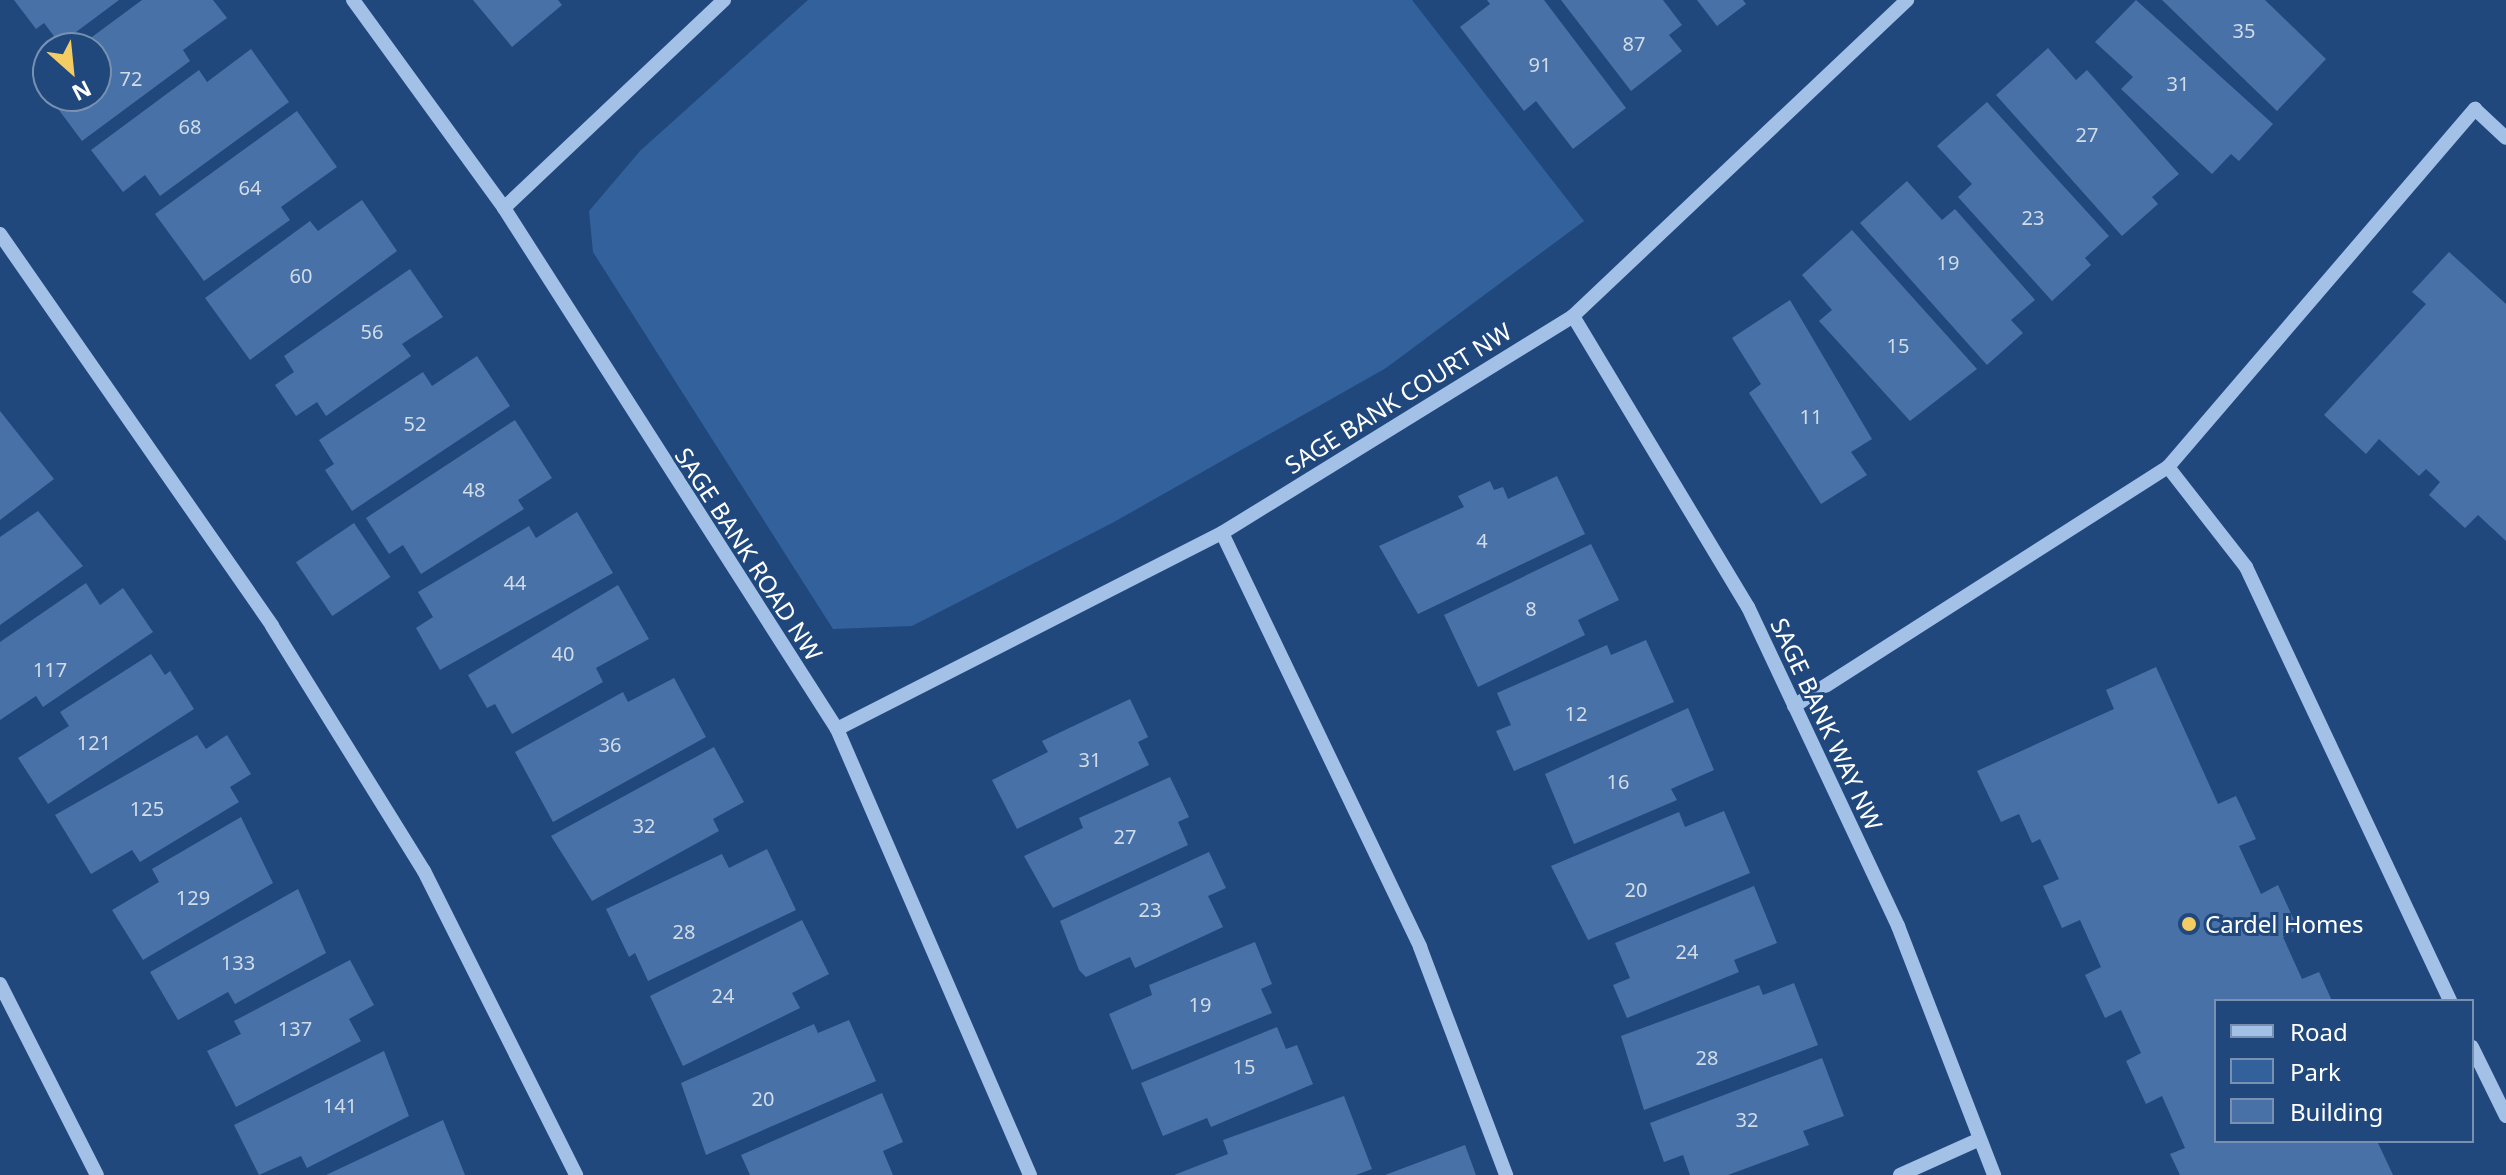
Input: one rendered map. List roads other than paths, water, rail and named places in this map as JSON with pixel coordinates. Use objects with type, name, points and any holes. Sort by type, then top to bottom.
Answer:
[{"type":"street","name":"SAGE BANK ROAD NW","points":[[353,0],[504,208],[837,729],[1030,1175]]},
{"type":"street","points":[[504,208],[724,0]]},
{"type":"street","name":"SAGE BANK COURT NW","points":[[837,729],[1222,533],[1573,316],[1907,0]]},
{"type":"street","points":[[1794,706],[2168,467],[2475,109],[2506,138]]},
{"type":"street","points":[[0,234],[272,626],[424,871],[576,1175]]},
{"type":"street","name":"SAGE BANK WAY NW","points":[[1573,316],[1748,607],[1898,926],[1994,1175]]},
{"type":"street","points":[[2168,467],[2246,567],[2449,999]]},
{"type":"street","points":[[1222,533],[1420,947],[1506,1175]]},
{"type":"street","points":[[0,984],[97,1175]]},
{"type":"street","points":[[2474,1051],[2506,1116]]},
{"type":"street","points":[[1900,1175],[1978,1140]]},
{"type":"place","name":"Cardel Homes","points":[[2189,924]]}]
